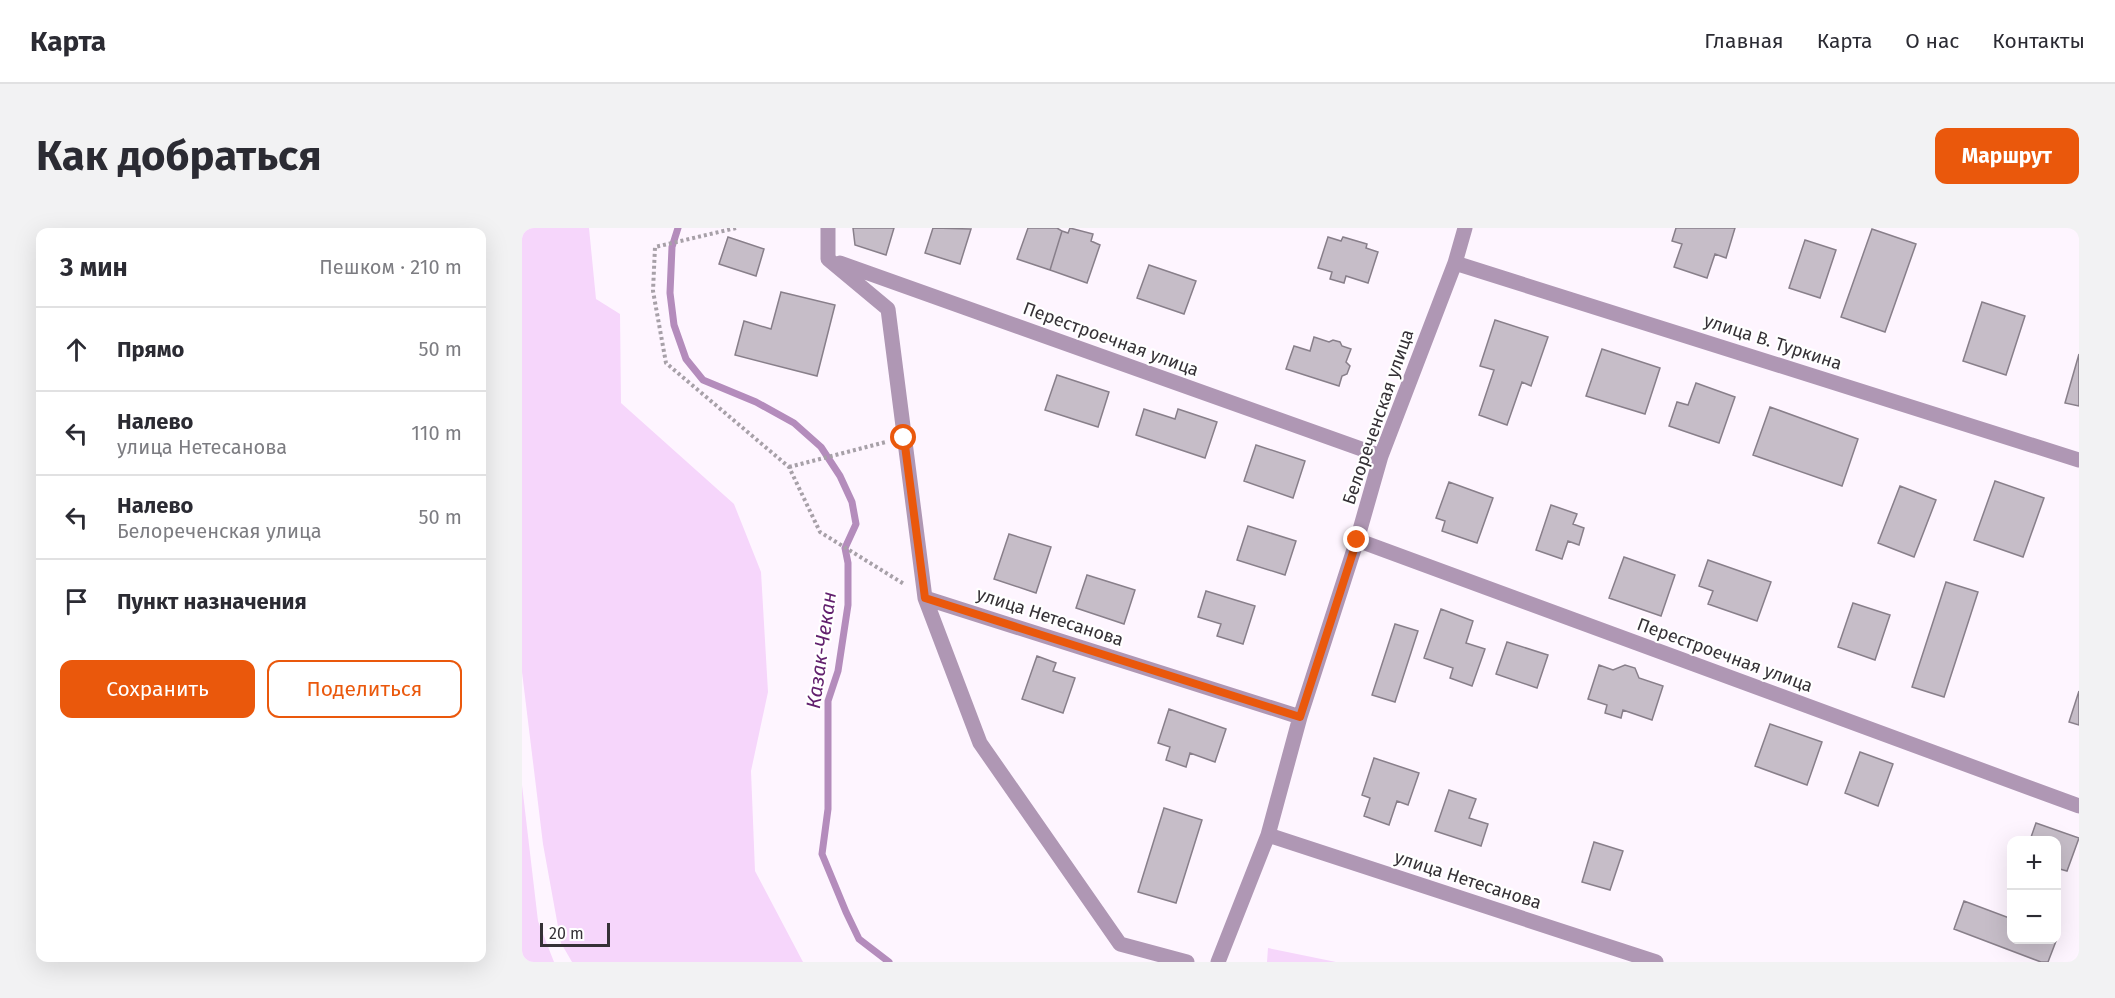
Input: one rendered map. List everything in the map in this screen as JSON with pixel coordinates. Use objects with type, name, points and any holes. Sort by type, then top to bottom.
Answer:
[{"type":"street","points":[[828,228],[828,260],[888,309],[925,598],[980,743],[1120,944],[1187,962]]},
{"type":"street","name":"Белореченская улица","points":[[1218,962],[1268,835],[1300,717],[1357,540],[1381,456],[1455,263],[1466,228]]},
{"type":"street","name":"Перестроечная улица","points":[[828,260],[1381,456]]},
{"type":"street","name":"улица В. Туркина","points":[[1455,263],[2079,460]]},
{"type":"street","name":"Перестроечная улица","points":[[1357,540],[2079,806]]},
{"type":"street","name":"улица Нетесанова","points":[[925,598],[1300,717]]},
{"type":"street","name":"улица Нетесанова","points":[[1268,835],[1656,962]]},
{"type":"path","points":[[736,228],[655,247],[653,291],[666,363],[789,467],[820,532],[925,598]]},
{"type":"path","points":[[789,467],[904,438]]},
{"type":"shaded area","points":[[522,228],[589,228],[596,299],[620,314],[621,403],[734,504],[761,572],[768,692],[751,771],[755,871],[803,962],[572,962],[561,943],[543,844],[522,672]]},
{"type":"shaded area","points":[[522,785],[538,921],[554,962],[522,962]]},
{"type":"shaded area","points":[[1268,948],[1336,962],[1267,962]]},
{"type":"building","points":[[853,228],[894,228],[886,255],[855,245]]},
{"type":"building","points":[[933,228],[971,229],[960,264],[925,253]]},
{"type":"building","points":[[1028,228],[1057,228],[1062,231],[1050,270],[1017,259]]},
{"type":"building","points":[[1070,228],[1093,234],[1091,241],[1100,245],[1087,283],[1050,270],[1062,231],[1068,233]]},
{"type":"building","points":[[1676,228],[1735,228],[1726,258],[1715,254],[1707,278],[1674,267],[1682,244],[1672,241]]},
{"type":"building","points":[[1872,229],[1916,244],[1885,332],[1841,317]]},
{"type":"building","points":[[728,237],[764,249],[756,276],[719,264]]},
{"type":"building","points":[[1328,237],[1341,241],[1343,237],[1367,244],[1366,248],[1378,252],[1368,283],[1346,276],[1344,283],[1330,279],[1332,272],[1318,268]]},
{"type":"building","points":[[1805,240],[1836,250],[1820,298],[1789,288]]},
{"type":"building","points":[[1149,265],[1196,281],[1184,314],[1137,298]]},
{"type":"building","points":[[781,292],[835,305],[817,376],[735,355],[744,321],[771,329]]},
{"type":"building","points":[[1982,302],[2025,316],[2006,375],[1963,361]]},
{"type":"building","points":[[1495,320],[1548,337],[1531,386],[1522,382],[1507,425],[1479,415],[1494,370],[1480,366]]},
{"type":"building","points":[[1314,337],[1329,342],[1333,340],[1340,342],[1342,346],[1351,349],[1346,362],[1350,366],[1347,374],[1342,376],[1339,386],[1286,369],[1294,346],[1310,351]]},
{"type":"building","points":[[1602,349],[1660,368],[1645,414],[1586,396]]},
{"type":"building","points":[[2079,354],[2079,406],[2065,403]]},
{"type":"building","points":[[1057,375],[1109,392],[1098,427],[1045,410]]},
{"type":"building","points":[[1696,383],[1735,397],[1719,443],[1669,426],[1677,402],[1688,405]]},
{"type":"building","points":[[1770,407],[1858,439],[1842,486],[1753,455]]},
{"type":"building","points":[[1144,409],[1175,419],[1178,409],[1217,422],[1205,458],[1136,435]]},
{"type":"building","points":[[1256,445],[1305,461],[1293,498],[1244,481]]},
{"type":"building","points":[[1995,481],[2044,498],[2023,557],[1974,540]]},
{"type":"building","points":[[1449,482],[1493,498],[1477,543],[1442,531],[1445,521],[1436,518]]},
{"type":"building","points":[[1900,486],[1936,500],[1914,557],[1878,543]]},
{"type":"building","points":[[1551,505],[1577,514],[1573,524],[1584,528],[1579,545],[1568,541],[1562,559],[1536,550]]},
{"type":"building","points":[[1248,526],[1296,541],[1285,575],[1237,560]]},
{"type":"building","points":[[1009,534],[1051,547],[1036,593],[994,579]]},
{"type":"building","points":[[1624,557],[1675,575],[1661,616],[1609,598]]},
{"type":"building","points":[[1708,560],[1771,582],[1757,621],[1708,604],[1713,591],[1699,586]]},
{"type":"building","points":[[1087,575],[1135,590],[1124,624],[1076,608]]},
{"type":"building","points":[[1946,582],[1978,592],[1944,697],[1912,687]]},
{"type":"building","points":[[1206,591],[1255,606],[1243,644],[1217,636],[1221,624],[1198,617]]},
{"type":"building","points":[[1853,603],[1890,615],[1875,660],[1838,647]]},
{"type":"building","points":[[1441,609],[1473,621],[1466,643],[1485,649],[1472,686],[1450,678],[1453,668],[1424,658]]},
{"type":"building","points":[[1395,624],[1418,631],[1395,702],[1372,695]]},
{"type":"building","points":[[1507,642],[1548,655],[1537,688],[1496,674]]},
{"type":"building","points":[[1037,656],[1056,663],[1053,671],[1075,678],[1063,713],[1022,699]]},
{"type":"building","points":[[1599,665],[1613,670],[1625,665],[1635,668],[1639,678],[1663,686],[1652,720],[1623,710],[1621,718],[1605,713],[1607,705],[1588,699]]},
{"type":"building","points":[[2079,691],[2079,725],[2069,722]]},
{"type":"building","points":[[1169,709],[1226,729],[1215,762],[1190,753],[1186,767],[1166,760],[1170,747],[1158,743]]},
{"type":"building","points":[[1770,724],[1822,742],[1807,785],[1755,766]]},
{"type":"building","points":[[1860,752],[1893,764],[1878,806],[1845,793]]},
{"type":"building","points":[[1374,758],[1419,773],[1408,805],[1397,801],[1389,825],[1364,816],[1370,798],[1362,795]]},
{"type":"building","points":[[1449,790],[1476,799],[1469,818],[1488,824],[1481,846],[1435,831]]},
{"type":"building","points":[[1164,808],[1202,820],[1176,903],[1138,892]]},
{"type":"building","points":[[2036,823],[2079,838],[2067,871],[2061,869],[2061,836],[2031,836]]},
{"type":"building","points":[[1594,842],[1623,851],[1610,890],[1582,882]]},
{"type":"building","points":[[1964,901],[2007,917],[2007,944],[2055,944],[2048,962],[2041,962],[1954,929]]},
{"type":"waterway","name":"Казак-Чекан","points":[[678,228],[672,247],[670,293],[674,325],[686,359],[703,380],[756,402],[794,423],[821,447],[840,476],[852,502],[856,524],[845,548],[848,563],[848,605],[838,671],[828,701],[828,809],[822,854],[859,939],[889,962]]},
{"type":"route","points":[[904,438],[925,598],[1300,717],[1357,540]]}]
